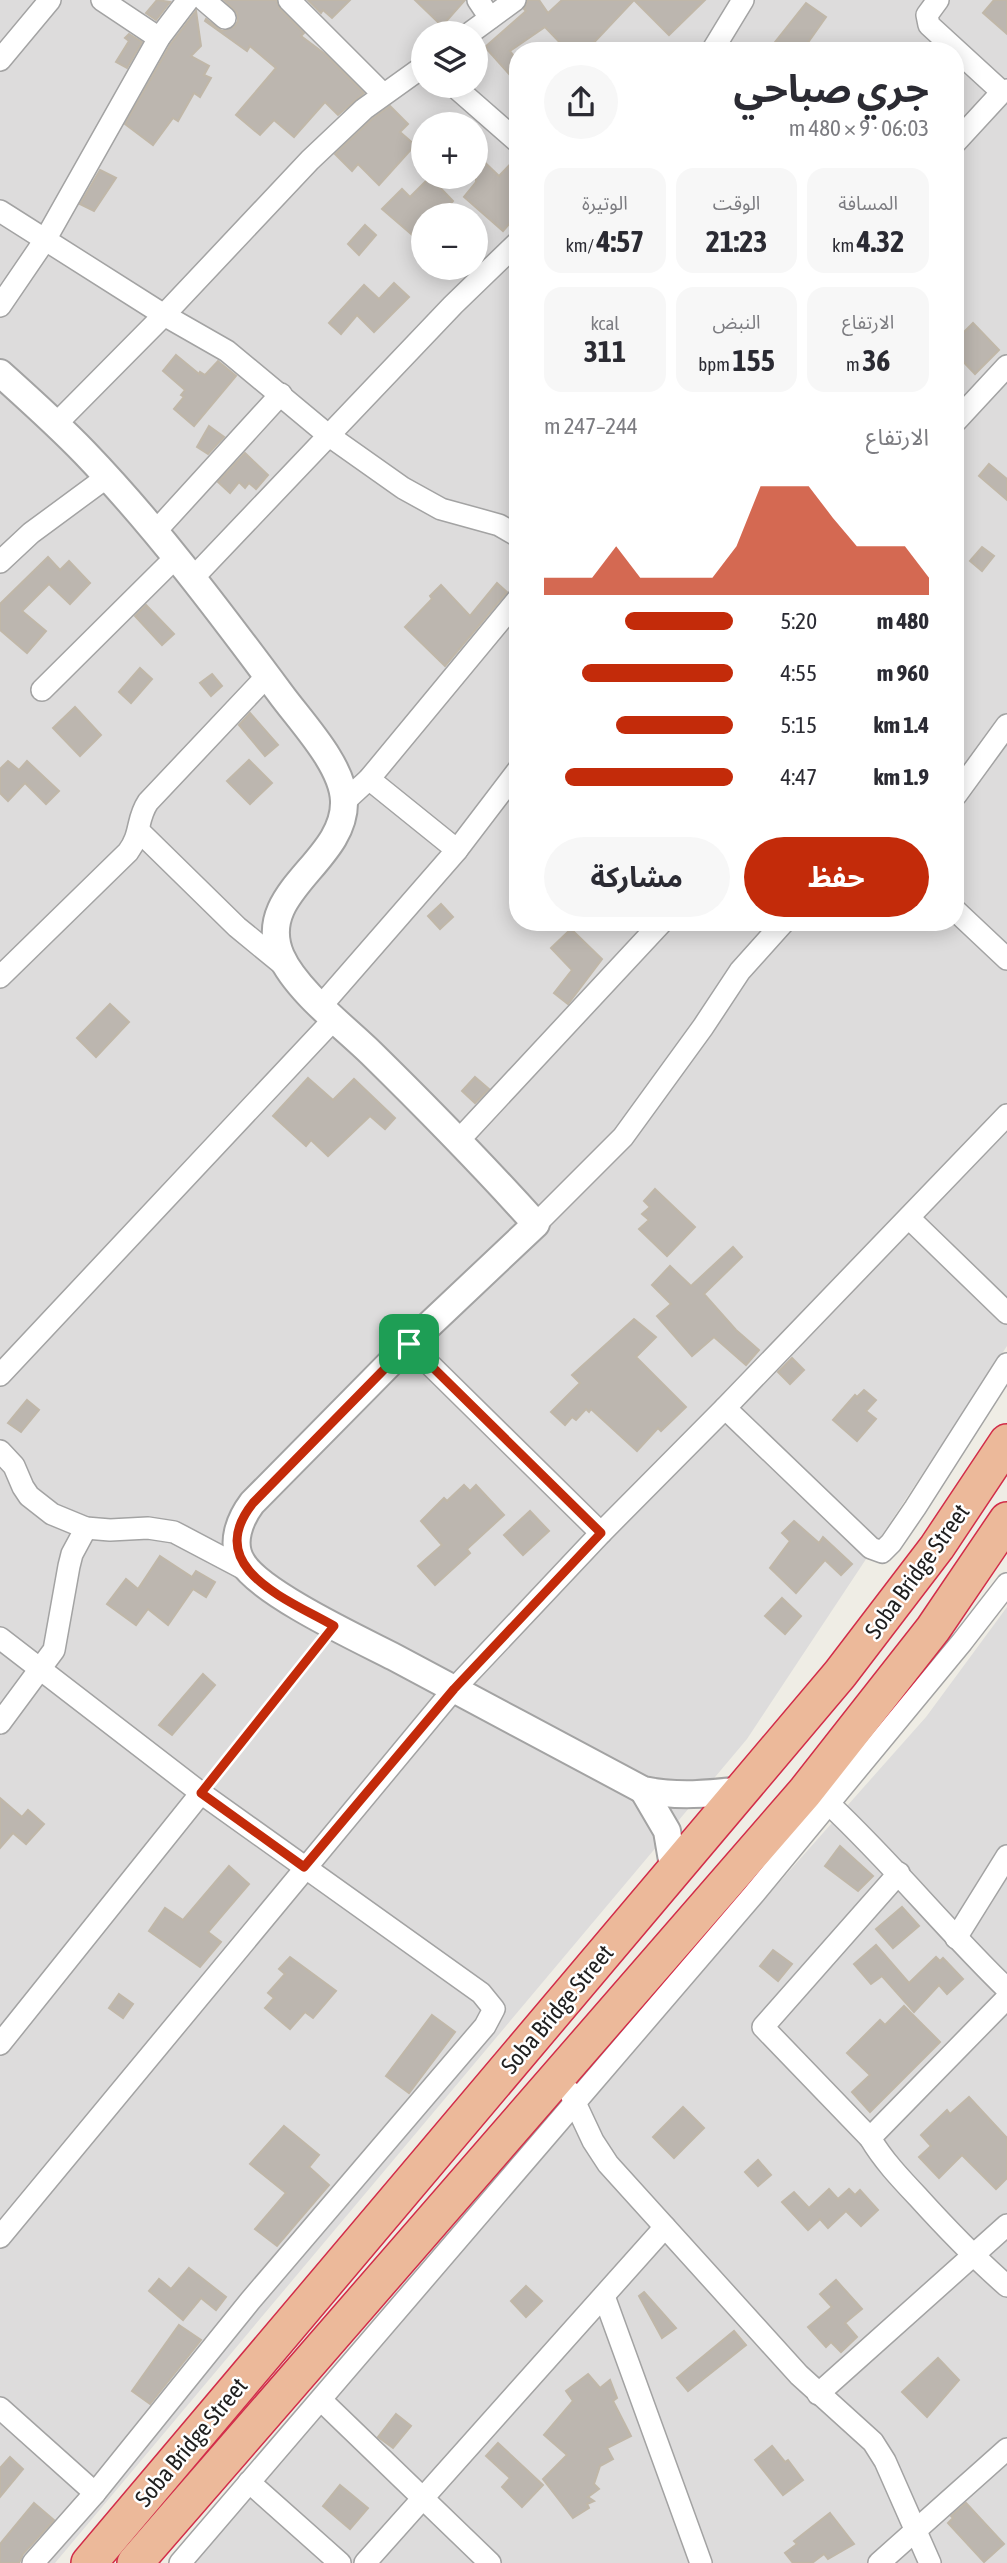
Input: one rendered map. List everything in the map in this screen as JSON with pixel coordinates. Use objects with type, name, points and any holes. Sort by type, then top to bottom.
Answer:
[{"type":"highway","name":"Soba Bridge Street","points":[[89,2563],[840,1674],[911,1583],[1007,1442]]},
{"type":"highway","name":"Soba Bridge Street","points":[[135,2563],[568,2088],[933,1629],[1007,1520]]},
{"type":"street","points":[[0,60],[50,0]]},
{"type":"street","points":[[102,0],[159,38]]},
{"type":"street","points":[[0,306],[45,240],[159,38],[188,0]]},
{"type":"street","points":[[204,0],[225,18]]},
{"type":"street","points":[[289,0],[383,94]]},
{"type":"street","points":[[478,0],[490,18]]},
{"type":"street","points":[[486,21],[515,0]]},
{"type":"street","points":[[937,0],[927,15],[929,25],[949,42]]},
{"type":"street","points":[[717,42],[738,2]]},
{"type":"street","points":[[964,55],[1005,91],[964,134]]},
{"type":"street","points":[[56,424],[164,315],[310,160],[364,109],[411,75]]},
{"type":"street","points":[[468,98],[509,134]]},
{"type":"street","points":[[0,211],[164,315],[227,351],[328,435],[403,488],[441,509],[499,525],[509,531]]},
{"type":"street","points":[[192,579],[453,305],[509,251]]},
{"type":"street","points":[[964,412],[1007,366]]},
{"type":"street","points":[[0,373],[56,424],[155,532],[267,676],[331,763],[341,782],[344,802],[342,820],[335,836],[284,903],[276,921],[275,939],[287,968]]},
{"type":"street","points":[[155,532],[281,394]]},
{"type":"street","points":[[0,562],[32,533],[107,477]]},
{"type":"street","points":[[42,690],[175,558]]},
{"type":"street","points":[[344,802],[369,779],[509,610]]},
{"type":"street","points":[[0,976],[128,852],[140,832],[142,810],[148,802],[267,676]]},
{"type":"street","points":[[964,783],[1007,725]]},
{"type":"street","points":[[369,779],[457,850]]},
{"type":"street","points":[[0,1375],[328,1012],[509,782]]},
{"type":"street","points":[[140,832],[237,927],[287,968],[328,1012],[459,1140],[536,1224]]},
{"type":"street","points":[[964,919],[1007,959]]},
{"type":"street","points":[[459,1140],[654,931]]},
{"type":"street","points":[[248,1571],[239,1556],[236,1539],[247,1510],[409,1344],[623,1137],[740,971],[776,931]]},
{"type":"street","points":[[0,2237],[454,1689],[601,1533],[1007,1115]]},
{"type":"street","points":[[909,1217],[1007,1313]]},
{"type":"street","points":[[409,1344],[601,1533]]},
{"type":"street","points":[[725,1408],[871,1548],[882,1552],[915,1508],[1007,1364]]},
{"type":"street","points":[[2,1456],[14,1466],[23,1487],[35,1503],[52,1514],[86,1528],[161,1528],[188,1538],[248,1571],[264,1585],[334,1626],[643,1790],[670,1795],[691,1795],[743,1790]]},
{"type":"street","points":[[0,1723],[54,1650],[72,1554],[86,1528]]},
{"type":"street","points":[[180,2563],[321,2400],[568,2088],[830,1804],[1007,1584]]},
{"type":"street","points":[[0,1638],[201,1793],[481,1993],[494,2009],[485,2026],[250,2301],[95,2493],[33,2563]]},
{"type":"street","points":[[643,1790],[667,1831],[674,1872]]},
{"type":"street","points":[[0,2044],[201,1793]]},
{"type":"street","points":[[830,1804],[900,1873],[956,1938],[1007,1989]]},
{"type":"street","points":[[956,1938],[1007,1856]]},
{"type":"street","points":[[900,1873],[763,2027],[870,2138],[881,2157],[972,2255],[1007,2286]]},
{"type":"street","points":[[870,2138],[1007,1998]]},
{"type":"street","points":[[568,2088],[593,2141],[608,2164],[818,2394],[873,2442],[890,2472],[930,2563]]},
{"type":"street","points":[[818,2394],[1007,2225]]},
{"type":"street","points":[[365,2563],[665,2227]]},
{"type":"street","points":[[604,2296],[701,2563]]},
{"type":"street","points":[[321,2400],[489,2563]]},
{"type":"street","points":[[0,2409],[95,2493]]},
{"type":"street","points":[[879,2563],[1007,2449]]},
{"type":"street","points":[[248,2482],[340,2563]]},
{"type":"path","points":[[201,1793],[334,1626]]},
{"type":"shaded area","points":[[0,0],[1007,0],[1007,1346],[747,1739],[55,2563],[0,2563]]},
{"type":"shaded area","points":[[1007,1607],[1007,2563],[175,2563],[926,1717]]},
{"type":"building","points":[[157,0],[170,2],[156,20],[146,13]]},
{"type":"building","points":[[224,0],[276,0],[280,9],[304,33],[301,36],[325,54],[364,93],[338,115],[325,102],[294,137],[274,120],[260,135],[236,115],[276,68],[250,46],[247,51],[205,21],[206,19],[222,31],[234,27],[238,21],[237,13]]},
{"type":"building","points":[[308,0],[350,0],[332,18],[323,10],[321,13]]},
{"type":"building","points":[[415,0],[465,0],[446,21],[437,21]]},
{"type":"building","points":[[528,0],[539,0],[548,13],[562,0],[634,0],[594,42],[559,42],[545,27],[523,42],[509,42],[509,74],[488,50],[488,44],[526,11],[524,9]]},
{"type":"building","points":[[634,0],[705,0],[669,35]]},
{"type":"building","points":[[994,0],[1007,0],[1007,34],[983,13]]},
{"type":"building","points":[[806,3],[826,17],[808,42],[775,42]]},
{"type":"building","points":[[196,11],[201,46],[191,56],[209,66],[204,75],[211,78],[200,97],[194,93],[178,121],[173,118],[153,145],[125,124],[170,45]]},
{"type":"building","points":[[129,34],[142,42],[127,68],[116,62],[129,41],[125,38]]},
{"type":"building","points":[[390,106],[408,124],[400,132],[411,142],[411,149],[379,185],[358,164],[352,171],[335,154]]},
{"type":"building","points":[[488,165],[499,176],[509,165],[509,224],[503,231],[488,218],[488,203],[471,203],[464,197],[470,189],[488,189]]},
{"type":"building","points":[[100,170],[116,178],[94,211],[80,204]]},
{"type":"building","points":[[402,189],[410,197],[418,189],[442,189],[453,201],[411,203],[411,234],[382,209]]},
{"type":"building","points":[[365,225],[376,235],[359,255],[348,244]]},
{"type":"building","points":[[394,283],[409,297],[374,332],[357,315],[341,334],[329,323],[364,285],[379,299]]},
{"type":"building","points":[[973,323],[999,350],[975,374],[964,362],[964,332]]},
{"type":"building","points":[[176,355],[199,374],[200,372],[205,375],[218,361],[236,376],[194,426],[174,409],[184,397],[181,395],[185,390],[163,371]]},
{"type":"building","points":[[209,426],[224,437],[208,454],[197,447]]},
{"type":"building","points":[[245,453],[268,475],[256,489],[249,483],[245,488],[239,482],[230,493],[218,482]]},
{"type":"building","points":[[989,464],[1007,479],[1007,500],[979,476]]},
{"type":"building","points":[[982,547],[994,556],[982,571],[970,561]]},
{"type":"building","points":[[48,557],[60,570],[69,561],[90,583],[70,604],[49,584],[22,611],[46,631],[27,653],[0,630],[0,604]]},
{"type":"building","points":[[497,583],[507,592],[445,666],[405,627],[432,599],[430,596],[441,585],[470,616]]},
{"type":"building","points":[[146,605],[174,634],[162,645],[135,616]]},
{"type":"building","points":[[140,668],[152,679],[131,703],[119,692]]},
{"type":"building","points":[[212,674],[222,686],[211,696],[200,683]]},
{"type":"building","points":[[75,707],[101,735],[80,756],[53,728]]},
{"type":"building","points":[[250,713],[278,745],[265,756],[239,725]]},
{"type":"building","points":[[249,760],[272,783],[250,804],[227,781]]},
{"type":"building","points":[[8,761],[19,770],[27,761],[59,791],[46,804],[25,783],[8,801],[0,793],[0,769]]},
{"type":"building","points":[[441,904],[453,917],[440,929],[428,916]]},
{"type":"building","points":[[569,931],[573,931],[602,959],[568,1004],[554,993],[572,970],[551,948]]},
{"type":"building","points":[[110,1004],[129,1022],[96,1057],[77,1038]]},
{"type":"building","points":[[475,1077],[489,1089],[475,1103],[462,1091]]},
{"type":"building","points":[[308,1078],[333,1100],[354,1079],[395,1118],[385,1129],[370,1116],[328,1156],[311,1140],[306,1146],[273,1116]]},
{"type":"building","points":[[655,1189],[695,1227],[667,1256],[639,1229],[649,1220],[642,1214],[650,1207],[644,1201]]},
{"type":"building","points":[[733,1247],[742,1257],[704,1294],[736,1330],[759,1350],[746,1365],[714,1337],[692,1356],[657,1316],[671,1304],[652,1285],[670,1266],[691,1286]]},
{"type":"building","points":[[634,1319],[656,1337],[636,1357],[686,1407],[661,1431],[658,1428],[637,1451],[591,1409],[589,1412],[586,1409],[576,1420],[572,1417],[565,1425],[551,1412],[580,1383],[572,1375]]},
{"type":"building","points":[[792,1358],[804,1370],[790,1384],[778,1372]]},
{"type":"building","points":[[864,1390],[876,1400],[866,1411],[876,1419],[857,1441],[833,1420],[855,1395],[857,1397]]},
{"type":"building","points":[[27,1400],[39,1410],[21,1432],[8,1423]]},
{"type":"building","points":[[464,1485],[470,1491],[476,1485],[504,1515],[467,1549],[470,1553],[435,1585],[418,1566],[442,1545],[421,1521],[444,1498],[447,1501]]},
{"type":"building","points":[[530,1511],[549,1531],[523,1555],[504,1535]]},
{"type":"building","points":[[794,1521],[819,1543],[823,1537],[852,1564],[841,1575],[825,1560],[796,1593],[770,1568],[790,1541],[782,1533]]},
{"type":"building","points":[[160,1556],[192,1577],[196,1571],[215,1582],[206,1597],[193,1589],[168,1625],[148,1609],[136,1625],[107,1604],[126,1579],[138,1589]]},
{"type":"building","points":[[782,1598],[801,1616],[785,1634],[765,1616]]},
{"type":"building","points":[[203,1674],[215,1685],[172,1735],[159,1725]]},
{"type":"building","points":[[0,1798],[22,1817],[28,1810],[44,1824],[26,1844],[13,1833],[0,1848]]},
{"type":"building","points":[[840,1846],[873,1876],[858,1891],[825,1866]]},
{"type":"building","points":[[229,1866],[249,1884],[208,1932],[221,1942],[200,1967],[149,1931],[165,1908],[183,1920]]},
{"type":"building","points":[[902,1907],[919,1926],[893,1948],[876,1929]]},
{"type":"building","points":[[876,1945],[909,1983],[936,1957],[940,1961],[943,1958],[963,1979],[947,1994],[939,1985],[914,2012],[882,1976],[871,1984],[854,1964]]},
{"type":"building","points":[[773,1950],[792,1964],[778,1981],[760,1966]]},
{"type":"building","points":[[290,1957],[336,1991],[313,2018],[305,2012],[290,2029],[265,2008],[274,1998],[268,1993],[285,1974],[279,1969]]},
{"type":"building","points":[[119,1994],[133,2004],[123,2018],[109,2008]]},
{"type":"building","points":[[904,2006],[940,2042],[870,2112],[852,2092],[870,2075],[847,2053],[880,2020],[885,2025]]},
{"type":"building","points":[[432,2015],[455,2032],[409,2093],[386,2076]]},
{"type":"building","points":[[969,2097],[1007,2138],[1007,2178],[996,2189],[962,2155],[939,2178],[919,2157],[931,2146],[921,2135],[947,2110],[950,2114]]},
{"type":"building","points":[[683,2107],[704,2128],[674,2158],[653,2137]]},
{"type":"building","points":[[284,2126],[319,2155],[309,2167],[329,2185],[277,2246],[255,2229],[286,2193],[250,2164]]},
{"type":"building","points":[[758,2160],[771,2175],[758,2186],[745,2172]]},
{"type":"building","points":[[829,2189],[838,2199],[849,2189],[855,2195],[860,2190],[878,2210],[861,2226],[846,2211],[828,2228],[820,2219],[808,2230],[782,2202],[794,2192],[809,2208]]},
{"type":"building","points":[[189,2268],[226,2297],[216,2310],[201,2298],[183,2320],[149,2291],[159,2279],[171,2289]]},
{"type":"building","points":[[836,2280],[862,2309],[845,2323],[857,2337],[841,2352],[831,2342],[826,2347],[808,2327],[832,2307],[820,2294]]},
{"type":"building","points":[[526,2286],[542,2301],[526,2317],[511,2301]]},
{"type":"building","points":[[644,2292],[676,2328],[662,2338],[639,2296]]},
{"type":"building","points":[[179,2325],[201,2340],[150,2404],[132,2391]]},
{"type":"building","points":[[734,2331],[746,2345],[688,2391],[677,2378]]},
{"type":"building","points":[[938,2358],[959,2380],[927,2417],[902,2392]]},
{"type":"building","points":[[588,2374],[600,2388],[610,2380],[617,2398],[613,2401],[631,2436],[607,2448],[613,2459],[600,2466],[594,2484],[599,2489],[588,2497],[594,2501],[587,2504],[589,2508],[573,2518],[543,2479],[567,2455],[544,2435],[573,2401],[566,2391]]},
{"type":"building","points":[[396,2414],[411,2426],[393,2448],[378,2437]]},
{"type":"building","points":[[498,2443],[543,2485],[522,2507],[502,2487],[510,2478],[486,2456]]},
{"type":"building","points":[[772,2446],[785,2462],[788,2460],[803,2480],[783,2495],[755,2460]]},
{"type":"building","points":[[10,2457],[23,2469],[0,2497],[0,2468]]},
{"type":"building","points":[[340,2485],[368,2508],[350,2529],[323,2506]]},
{"type":"building","points":[[34,2503],[54,2520],[23,2554],[19,2563],[0,2563],[0,2544]]},
{"type":"building","points":[[966,2503],[1004,2544],[984,2562],[948,2523],[953,2518],[951,2516]]},
{"type":"building","points":[[830,2513],[854,2544],[828,2559],[824,2554],[812,2563],[793,2563],[785,2553],[797,2544],[794,2541]]},
{"type":"route","points":[[409,1344],[601,1533],[454,1689],[304,1867],[201,1793],[334,1626],[264,1585],[248,1571],[236,1549],[238,1529],[253,1503],[409,1344]]}]
